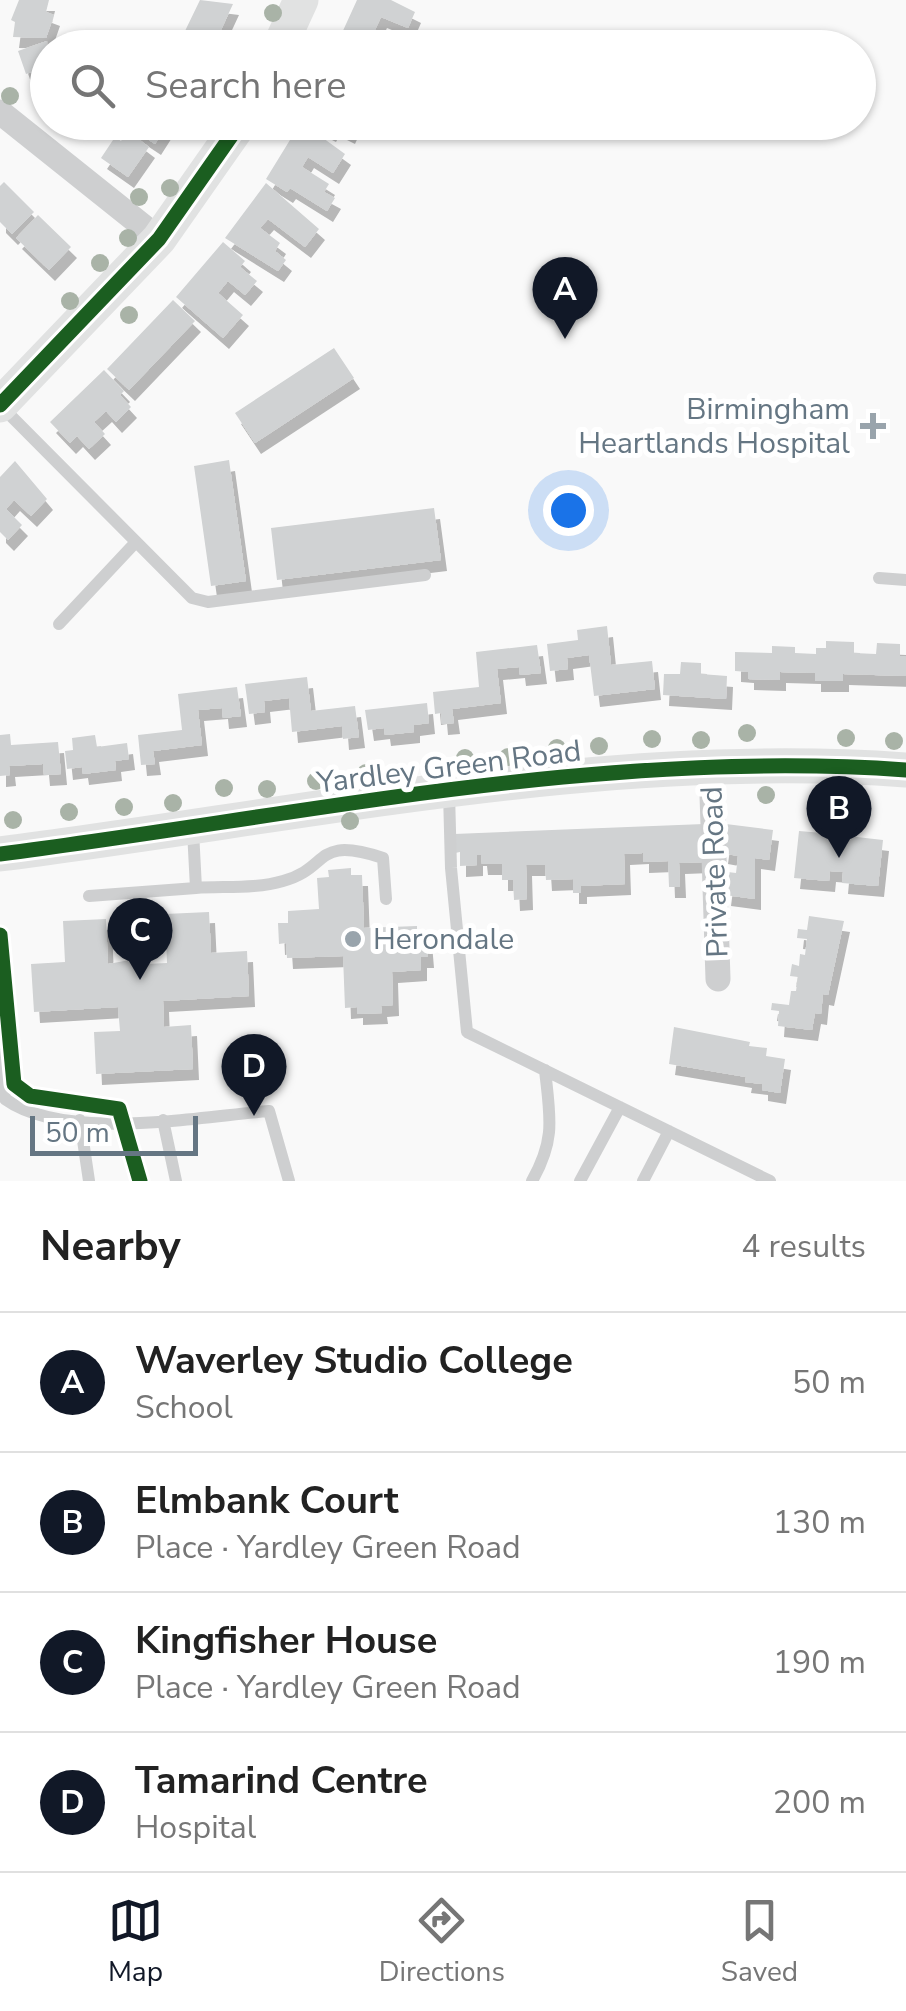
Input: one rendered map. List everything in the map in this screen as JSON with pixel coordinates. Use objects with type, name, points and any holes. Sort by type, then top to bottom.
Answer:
[{"type":"street","points":[[287,30],[301,0]]},
{"type":"street","points":[[0,112],[30,136]]},
{"type":"street","points":[[35,140],[158,239]]},
{"type":"street","points":[[0,405],[158,239],[228,140]]},
{"type":"street","name":"Yardley Green Road","points":[[0,854],[449,792],[711,764],[906,770]]},
{"type":"street","name":"Private Road","points":[[711,764],[718,980]]},
{"type":"lane","points":[[0,405],[192,598],[208,602],[424,575]]},
{"type":"lane","points":[[59,624],[135,543]]},
{"type":"lane","points":[[879,578],[906,580]]},
{"type":"lane","points":[[449,792],[451,868],[467,1032],[770,1181]]},
{"type":"lane","points":[[193,828],[196,888]]},
{"type":"lane","points":[[89,896],[279,882],[299,874],[322,854],[348,849],[382,858],[386,900]]},
{"type":"lane","points":[[0,1052],[5,1100],[22,1112],[124,1126],[269,1112],[290,1181]]},
{"type":"lane","points":[[532,1181],[549,1151],[551,1124],[545,1070]]},
{"type":"lane","points":[[580,1181],[620,1107]]},
{"type":"lane","points":[[80,1120],[88,1181]]},
{"type":"lane","points":[[163,1120],[176,1181]]},
{"type":"lane","points":[[646,1176],[669,1131]]},
{"type":"building","points":[[19,0],[49,0],[46,12],[54,15],[49,30],[30,30],[30,38],[13,37],[15,22],[11,20]]},
{"type":"building","points":[[200,0],[233,4],[221,30],[185,30]]},
{"type":"building","points":[[357,0],[391,0],[415,12],[408,28],[381,17],[375,30],[343,30]]},
{"type":"building","points":[[30,47],[30,73],[26,74],[18,51]]},
{"type":"building","points":[[113,140],[140,140],[149,147],[128,177],[101,158]]},
{"type":"building","points":[[290,140],[326,140],[345,154],[333,173],[308,157],[302,167],[329,184],[324,192],[335,198],[327,211],[290,188],[287,192],[266,179]]},
{"type":"building","points":[[4,182],[34,212],[12,234],[0,222],[0,186]]},
{"type":"building","points":[[266,183],[319,229],[305,247],[268,219],[260,228],[280,243],[275,251],[286,260],[278,271],[225,238]]},
{"type":"building","points":[[38,215],[71,247],[49,270],[16,238]]},
{"type":"building","points":[[223,242],[245,261],[240,267],[257,281],[245,295],[228,281],[218,293],[243,315],[223,338],[176,297]]},
{"type":"building","points":[[173,300],[195,321],[129,390],[107,369]]},
{"type":"building","points":[[334,348],[354,378],[255,443],[235,413]]},
{"type":"building","points":[[104,370],[124,391],[120,395],[131,407],[116,422],[106,411],[94,422],[105,434],[89,449],[77,436],[70,443],[50,422]]},
{"type":"building","points":[[229,460],[246,581],[211,586],[194,466]]},
{"type":"building","points":[[15,461],[47,499],[31,516],[14,500],[6,509],[22,525],[8,540],[0,532],[0,477]]},
{"type":"building","points":[[434,508],[441,560],[277,580],[271,528]]},
{"type":"building","points":[[607,626],[611,665],[652,661],[655,689],[594,696],[589,655],[567,658],[568,669],[550,671],[547,644],[578,640],[577,630]]},
{"type":"building","points":[[826,641],[854,642],[854,653],[876,654],[877,643],[900,644],[900,656],[906,656],[906,676],[843,674],[843,681],[815,681],[815,673],[780,672],[780,680],[748,679],[748,672],[735,671],[735,652],[772,653],[772,646],[795,647],[795,653],[816,654],[816,648],[826,648]]},
{"type":"building","points":[[537,645],[541,673],[520,675],[519,667],[497,669],[501,703],[452,709],[454,723],[442,724],[441,713],[435,714],[433,692],[479,687],[476,652]]},
{"type":"building","points":[[681,662],[701,663],[701,674],[727,676],[726,699],[663,695],[664,674],[680,674]]},
{"type":"building","points":[[307,677],[311,711],[355,706],[359,737],[343,739],[342,726],[292,732],[289,698],[264,701],[265,712],[249,714],[245,684]]},
{"type":"building","points":[[237,687],[241,716],[223,718],[222,708],[198,710],[202,745],[153,751],[155,764],[141,765],[138,735],[182,730],[178,694]]},
{"type":"building","points":[[427,703],[429,723],[414,725],[414,732],[385,735],[384,728],[368,730],[365,710]]},
{"type":"building","points":[[10,734],[11,745],[58,742],[61,774],[44,775],[43,764],[9,766],[10,775],[0,776],[0,735]]},
{"type":"building","points":[[95,735],[97,747],[127,743],[129,759],[115,761],[116,770],[83,774],[82,767],[67,769],[65,751],[73,750],[72,738]]},
{"type":"building","points":[[704,824],[705,862],[679,863],[680,887],[669,887],[668,861],[643,862],[643,853],[624,854],[625,884],[581,886],[581,893],[573,893],[573,879],[546,880],[545,865],[526,865],[527,899],[514,900],[513,880],[502,880],[502,864],[482,864],[481,855],[477,855],[477,865],[460,866],[460,852],[455,853],[454,834]]},
{"type":"building","points":[[726,824],[773,830],[769,860],[755,858],[755,899],[725,895],[728,872],[736,873],[738,856],[722,853]]},
{"type":"building","points":[[799,831],[834,834],[833,844],[847,845],[848,836],[883,840],[878,886],[842,883],[843,872],[830,871],[829,881],[794,878]]},
{"type":"building","name":"Herondale","points":[[351,868],[351,875],[362,875],[364,928],[417,926],[417,934],[426,933],[428,957],[421,957],[421,970],[392,972],[393,1005],[381,1006],[382,1013],[357,1014],[357,1007],[345,1008],[343,956],[287,958],[286,943],[279,944],[278,923],[288,923],[288,911],[319,909],[317,878],[329,877],[328,870]]},
{"type":"building","points":[[209,912],[211,953],[247,951],[249,996],[163,1001],[164,1027],[191,1025],[193,1069],[96,1074],[94,1032],[120,1031],[118,1007],[34,1012],[31,964],[65,962],[63,921],[106,919],[108,964],[146,957],[146,964],[167,963],[165,914]]},
{"type":"building","points":[[809,916],[844,921],[828,995],[823,994],[821,1014],[815,1013],[812,1030],[778,1026],[779,1011],[771,1010],[772,1003],[789,1005],[791,991],[796,991],[798,977],[790,976],[792,964],[799,966],[807,939],[797,938],[798,929],[807,930]]},
{"type":"building","points":[[674,1027],[750,1042],[749,1046],[767,1048],[766,1056],[785,1059],[780,1093],[762,1090],[762,1084],[745,1082],[746,1077],[669,1064]]},
{"type":"cycle path","points":[[0,405],[159,239],[228,140]]},
{"type":"cycle path","points":[[0,854],[451,789],[565,777],[679,768],[906,770]]},
{"type":"cycle path","points":[[0,935],[14,1084],[30,1096],[119,1109],[140,1181]]},
{"type":"place","name":"Waverley Studio College","points":[[565,339]]},
{"type":"place","name":"Birmingham Heartlands Hospital","points":[[873,426]]},
{"type":"place","name":"Elmbank Court","points":[[839,858]]},
{"type":"place","name":"Herondale","points":[[353,939]]},
{"type":"place","name":"Kingfisher House","points":[[140,980]]},
{"type":"place","name":"Tamarind Centre","points":[[254,1116]]}]
